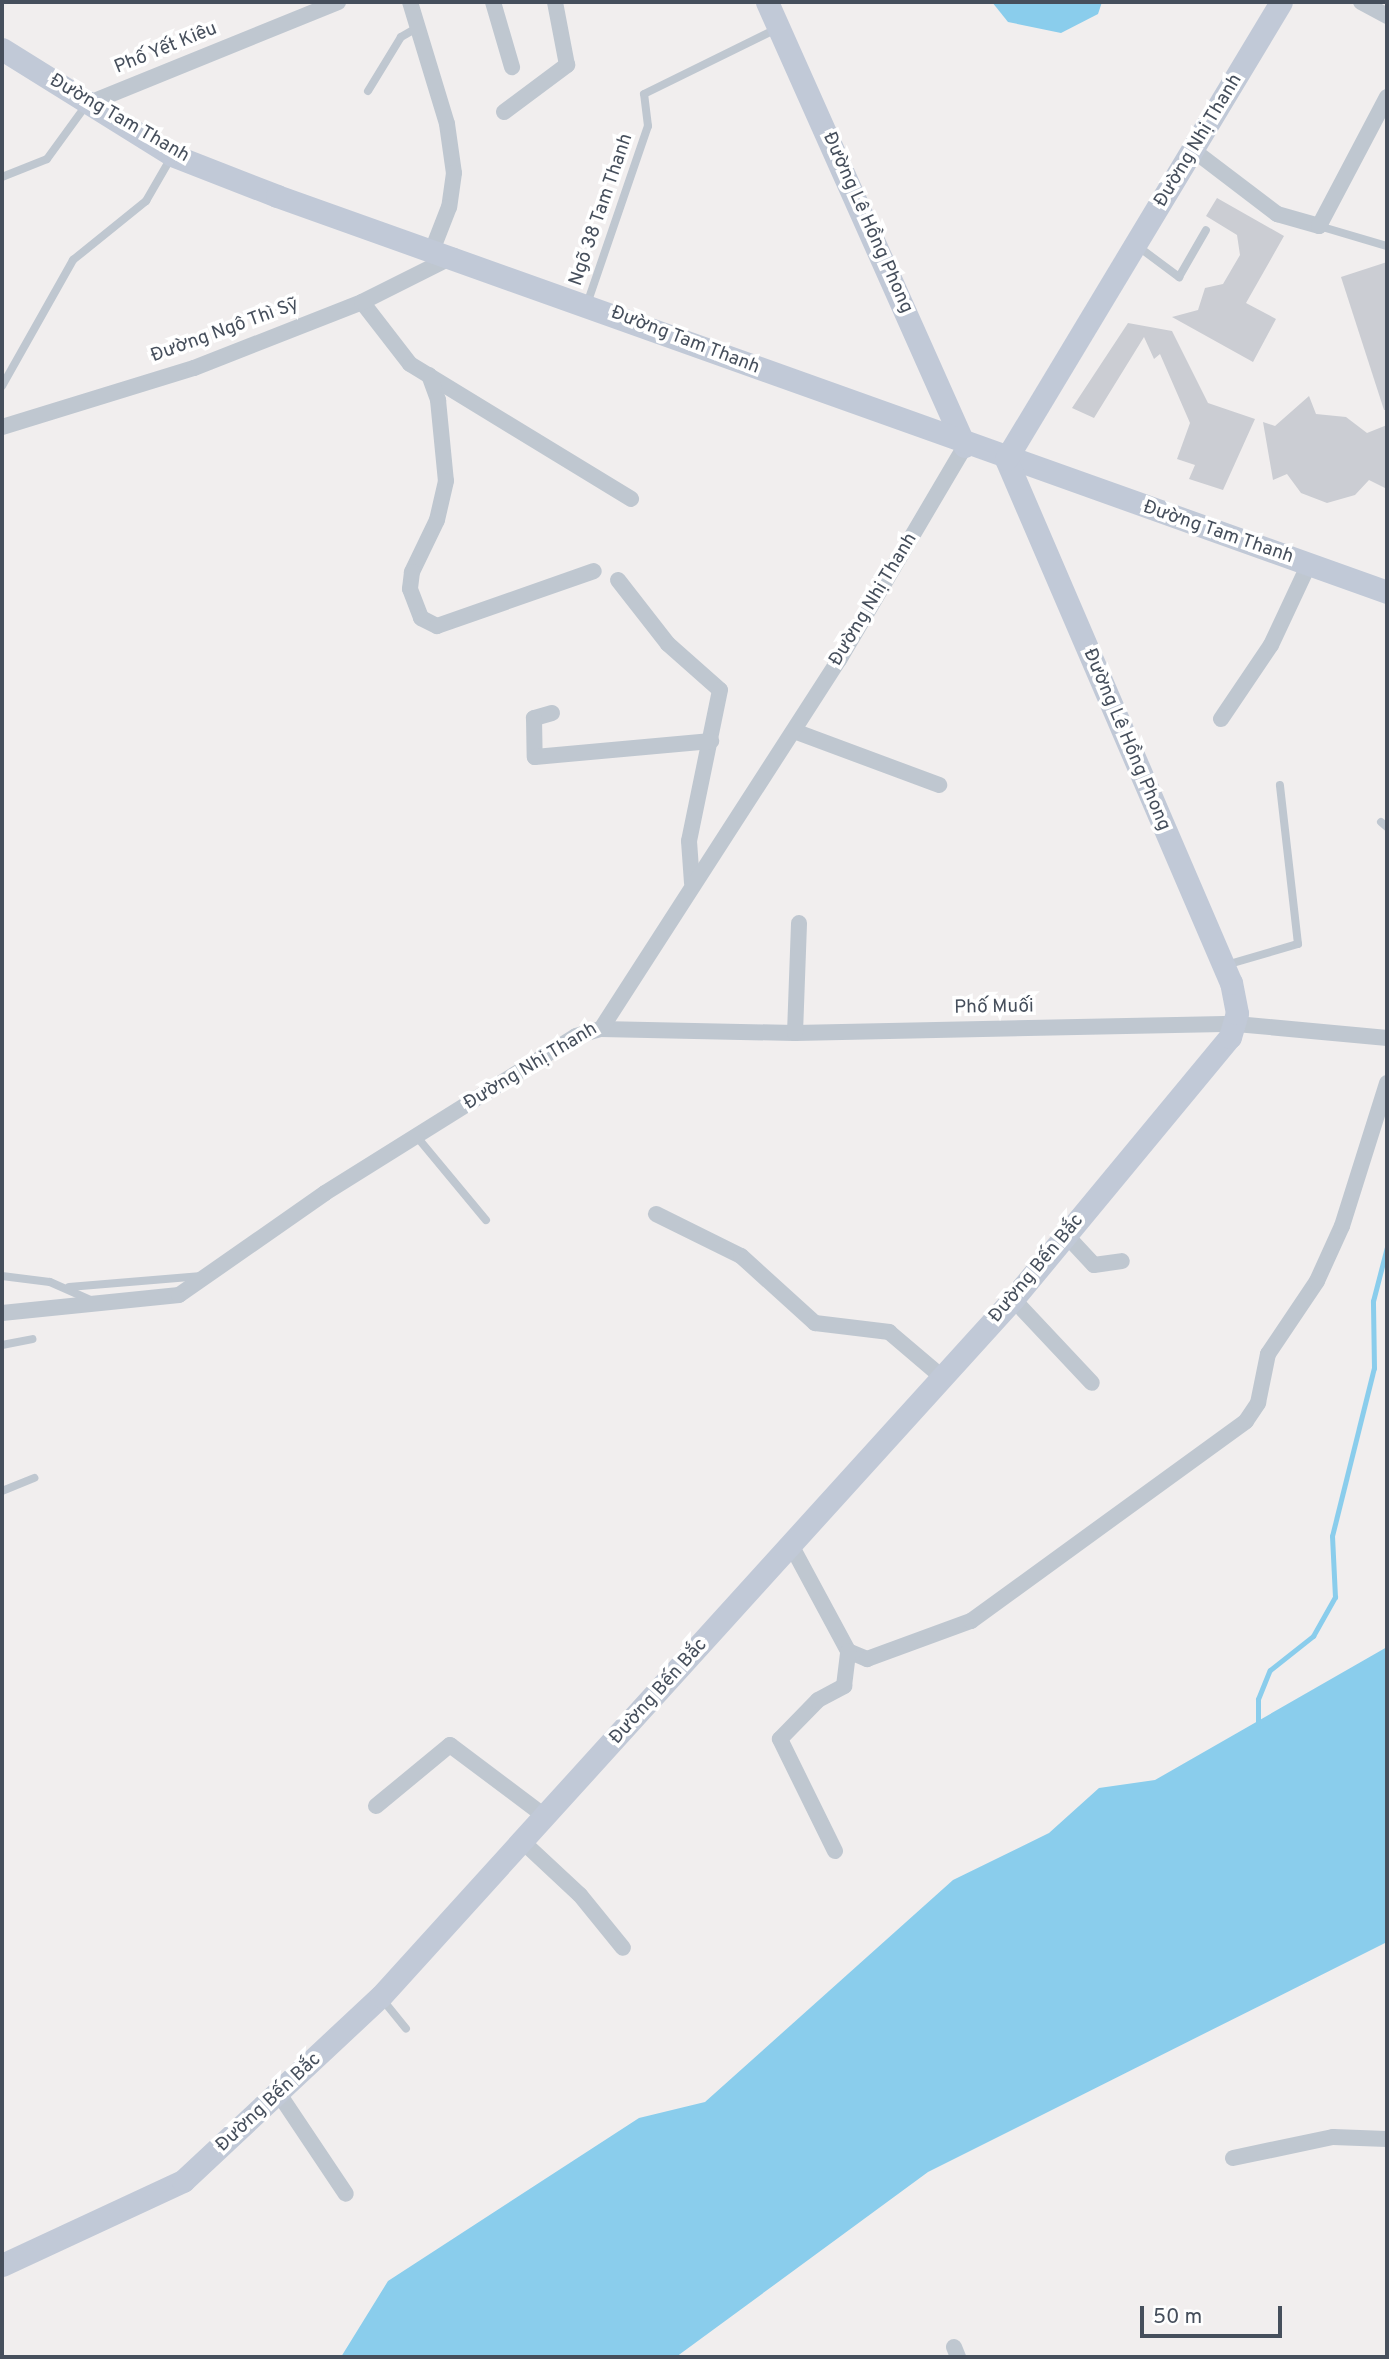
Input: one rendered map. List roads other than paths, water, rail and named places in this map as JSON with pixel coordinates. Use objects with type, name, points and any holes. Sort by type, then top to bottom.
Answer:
[{"type":"street","name":"Phố Yết Kiêu","points":[[87,104],[338,2]]},
{"type":"street","points":[[410,2],[447,124],[454,173],[449,207],[433,248]]},
{"type":"street","points":[[493,2],[512,67]]},
{"type":"street","points":[[504,111],[567,65],[555,2]]},
{"type":"street","name":"Đường Lê Hồng Phong","points":[[767,2],[965,446]]},
{"type":"street","name":"Đường Nhị Thanh","points":[[1006,459],[1281,2]]},
{"type":"street","points":[[1361,2],[1387,16]]},
{"type":"street","name":"Đường Tam Thanh","points":[[2,49],[172,155],[456,255],[965,446],[1387,592]]},
{"type":"street","points":[[1194,150],[1277,214],[1319,226],[1387,97]]},
{"type":"street","name":"Đường Ngô Thì Sỹ","points":[[2,427],[194,368],[362,302],[456,255]]},
{"type":"street","points":[[362,302],[398,354],[631,499]]},
{"type":"street","points":[[429,375],[438,400],[446,481],[437,520],[412,572],[410,589],[421,618],[437,626],[594,571]]},
{"type":"street","name":"Đường Nhị Thanh","points":[[2,1313],[156,1302],[208,1275],[576,1036],[601,1029],[692,883],[794,731],[965,446]]},
{"type":"street","name":"Đường Lê Hồng Phong","points":[[1006,459],[1223,966],[1236,1024]]},
{"type":"street","points":[[1221,719],[1271,645],[1308,564]]},
{"type":"street","points":[[618,580],[675,652],[715,681],[720,698],[690,841],[692,883]]},
{"type":"street","points":[[552,713],[534,719],[535,757],[711,741]]},
{"type":"street","points":[[794,731],[939,785]]},
{"type":"street","points":[[795,1033],[799,923]]},
{"type":"street","name":"Phố Muối","points":[[601,1029],[795,1033],[1236,1024],[1387,1038]]},
{"type":"street","name":"Đường Bến Bắc","points":[[2,2265],[161,2194],[279,2094],[381,1996],[1013,1298],[1236,1024]]},
{"type":"street","points":[[848,1651],[867,1659],[971,1620],[1246,1421],[1258,1403],[1268,1354],[1317,1281],[1342,1226],[1387,1083]]},
{"type":"street","points":[[656,1214],[741,1256],[815,1323],[889,1332],[942,1377]]},
{"type":"street","points":[[1066,1235],[1094,1265],[1122,1261]]},
{"type":"street","points":[[1013,1298],[1092,1383]]},
{"type":"street","points":[[791,1545],[848,1651],[844,1686],[818,1700],[780,1739],[835,1851]]},
{"type":"street","points":[[376,1806],[450,1745],[546,1816]]},
{"type":"street","points":[[522,1841],[580,1895],[623,1948]]},
{"type":"street","points":[[279,2094],[346,2194]]},
{"type":"street","points":[[1233,2158],[1333,2137],[1387,2140]]},
{"type":"lane","points":[[368,91],[401,37],[418,27]]},
{"type":"lane","name":"Ngõ 38 Tam Thanh","points":[[586,304],[648,126],[644,94],[778,28]]},
{"type":"lane","points":[[2,177],[47,159],[87,104]]},
{"type":"lane","points":[[2,386],[73,260],[145,201],[172,155]]},
{"type":"lane","points":[[1319,226],[1387,246]]},
{"type":"lane","points":[[1136,245],[1179,277],[1206,230]]},
{"type":"lane","points":[[1223,966],[1298,944],[1280,785]]},
{"type":"lane","points":[[417,1137],[486,1220]]},
{"type":"lane","points":[[2,1276],[69,1287],[208,1275]]},
{"type":"lane","points":[[69,1287],[102,1306]]},
{"type":"lane","points":[[2,1345],[32,1339]]},
{"type":"lane","points":[[2,1491],[35,1478]]},
{"type":"lane","points":[[381,1996],[406,2029]]},
{"type":"water","points":[[992,2],[1102,2],[1098,14],[1061,33],[1008,22]]},
{"type":"water","points":[[1387,1647],[1387,1942],[928,2172],[676,2357],[341,2357],[388,2281],[639,2118],[705,2102],[953,1880],[1049,1833],[1099,1788],[1155,1780]]},
{"type":"waterway","points":[[1258,1725],[1258,1699],[1270,1670],[1313,1636],[1335,1597],[1332,1536],[1374,1368],[1373,1301],[1387,1247]]}]
